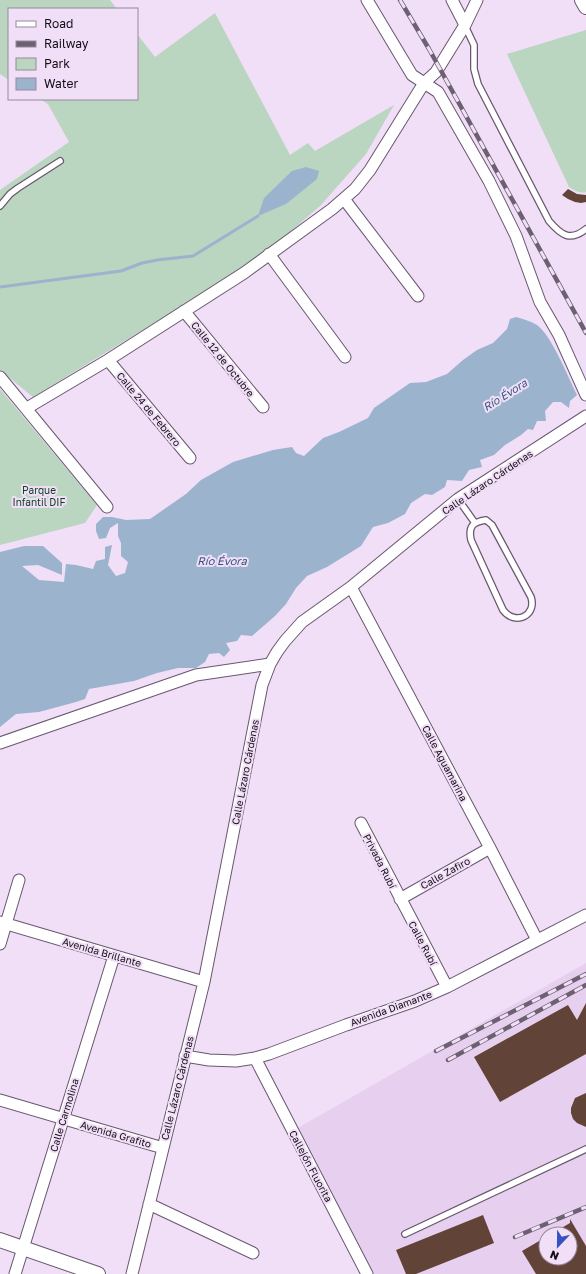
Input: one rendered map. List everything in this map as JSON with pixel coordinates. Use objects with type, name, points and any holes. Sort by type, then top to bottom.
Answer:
[{"type":"street","points":[[367,0],[412,75],[438,92],[489,181],[516,236],[540,302],[559,335],[586,395]]},
{"type":"street","points":[[452,0],[465,25]]},
{"type":"street","points":[[26,408],[108,360],[244,273],[332,209],[355,189],[370,170],[424,83],[436,72],[465,25],[477,0]]},
{"type":"street","points":[[582,0],[586,7]]},
{"type":"street","points":[[344,198],[418,296]]},
{"type":"street","points":[[269,254],[345,357]]},
{"type":"street","name":"Calle 12 de Octubre","points":[[184,311],[263,408]]},
{"type":"street","name":"Calle 24 de Febrero","points":[[108,360],[190,458]]},
{"type":"street","points":[[0,376],[107,507]]},
{"type":"street","name":"Calle Lázaro Cárdenas","points":[[132,1274],[204,982],[262,685],[270,664],[285,641],[302,622],[351,587],[458,499],[586,416]]},
{"type":"street","name":"Calle Aguamarina","points":[[351,587],[490,848],[537,940]]},
{"type":"street","points":[[0,743],[196,675],[270,664]]},
{"type":"street","name":"Privada Rubí","points":[[361,823],[400,899]]},
{"type":"street","name":"Calle Zafiro","points":[[400,899],[490,848]]},
{"type":"street","points":[[0,944],[3,923],[19,880]]},
{"type":"street","name":"Calle Rubí","points":[[400,899],[447,987]]},
{"type":"street","name":"Avenida Diamante","points":[[185,1056],[223,1062],[236,1062],[255,1058],[415,1001],[447,987],[586,915]]},
{"type":"street","name":"Avenida Brillante","points":[[3,923],[204,982]]},
{"type":"street","name":"Calle Carmolina","points":[[15,1274],[114,956]]},
{"type":"street","name":"Callejón Fluorita","points":[[255,1058],[367,1274]]},
{"type":"street","name":"Avenida Grafito","points":[[0,1100],[163,1148]]},
{"type":"street","points":[[149,1204],[253,1253]]},
{"type":"street","points":[[0,1240],[98,1274]]},
{"type":"lane","points":[[465,25],[474,45],[474,69],[478,84],[549,221],[558,231],[569,236],[582,233],[586,229]]},
{"type":"lane","points":[[0,206],[10,194],[60,160]]},
{"type":"lane","points":[[458,499],[475,523]]},
{"type":"lane","points":[[486,520],[492,525],[531,597],[533,602],[532,607],[528,614],[523,617],[512,618],[503,610],[471,540],[470,531],[475,523],[486,520]]},
{"type":"lane","points":[[405,1234],[586,1149]]},
{"type":"shaded area","points":[[586,963],[586,1274],[373,1274],[296,1129]]},
{"type":"green space","points":[[0,0],[110,0],[116,8],[8,8],[8,79],[0,74]]},
{"type":"green space","points":[[215,13],[290,155],[308,143],[315,151],[394,105],[366,154],[321,205],[259,259],[33,397],[0,370],[0,190],[69,142],[48,104],[42,100],[138,100],[138,35],[155,57]]},
{"type":"green space","points":[[586,30],[586,192],[582,192],[569,187],[507,54]]},
{"type":"green space","name":"Parque Infantil DIF","points":[[0,389],[97,505],[85,523],[0,545]]},
{"type":"water","points":[[306,167],[319,171],[317,179],[286,204],[258,216],[264,198],[292,171]]},
{"type":"water","name":"Río Évora","points":[[516,317],[537,325],[543,330],[554,347],[577,395],[570,401],[569,408],[561,402],[553,402],[545,411],[546,421],[537,421],[533,430],[528,429],[505,445],[494,455],[480,460],[482,467],[469,470],[462,481],[447,480],[445,487],[432,495],[425,494],[411,503],[405,514],[388,523],[373,527],[361,546],[327,567],[307,576],[275,616],[252,636],[241,635],[237,641],[226,643],[230,650],[224,657],[219,653],[209,654],[205,662],[196,668],[178,668],[134,681],[89,689],[85,699],[39,712],[16,714],[0,727],[0,552],[24,546],[43,546],[62,563],[62,575],[38,565],[22,566],[39,580],[64,582],[66,564],[93,569],[96,561],[105,559],[105,547],[112,545],[108,565],[116,576],[125,573],[128,562],[121,556],[118,523],[110,528],[106,538],[99,539],[96,531],[96,524],[103,517],[126,520],[150,519],[186,494],[201,480],[233,462],[273,450],[292,447],[296,453],[304,456],[323,438],[368,418],[374,408],[410,383],[426,382],[447,374],[477,350],[493,343],[507,329],[510,319]]},
{"type":"building","points":[[568,189],[577,194],[586,195],[586,202],[575,202],[562,195]]},
{"type":"building","points":[[586,1003],[586,1054],[500,1102],[474,1057],[568,1005],[577,1020]]},
{"type":"building","points":[[586,1093],[586,1127],[577,1123],[573,1119],[571,1108],[575,1098]]},
{"type":"building","points":[[483,1215],[494,1243],[416,1274],[406,1274],[396,1250]]},
{"type":"building","points":[[570,1219],[574,1226],[565,1226],[570,1223]]},
{"type":"building","points":[[578,1232],[586,1246],[586,1274],[536,1274],[522,1251],[538,1242],[538,1266],[578,1266]]},
{"type":"waterway","points":[[0,287],[121,271],[142,263],[193,256],[258,216]]},
{"type":"railway","points":[[400,0],[429,49],[586,333]]},
{"type":"railway","points":[[436,1051],[586,974]]},
{"type":"railway","points":[[448,1060],[586,985]]},
{"type":"railway","points":[[515,1237],[586,1207]]}]
